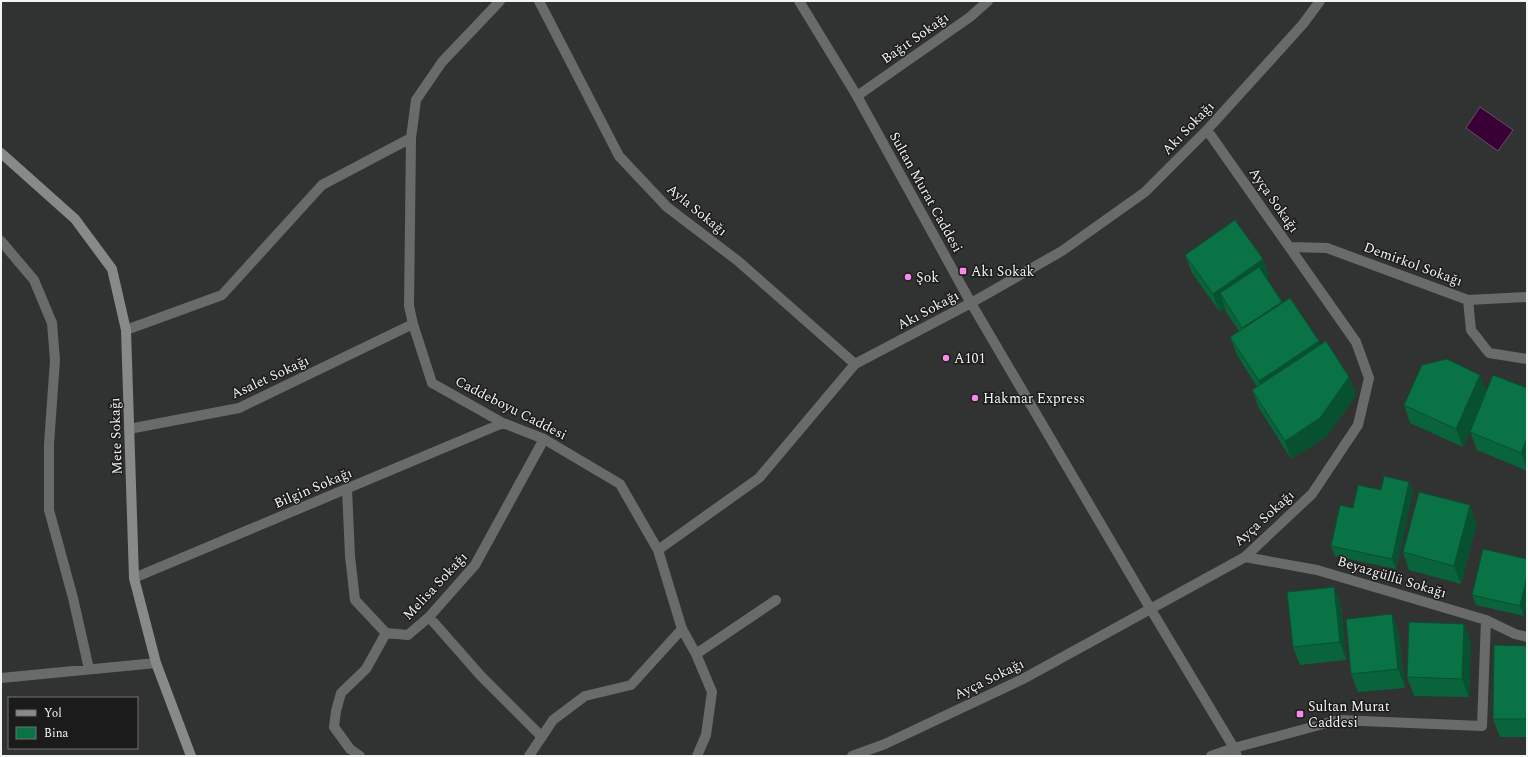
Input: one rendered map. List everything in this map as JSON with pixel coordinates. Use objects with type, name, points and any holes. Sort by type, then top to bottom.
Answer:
[{"type":"main road","name":"Mete Sokağı","points":[[1,153],[75,218],[112,269],[126,330],[134,578],[156,663],[191,756]]},
{"type":"street","name":"Caddeboyu Caddesi","points":[[500,1],[442,62],[416,100],[411,138],[410,306],[413,324],[432,383],[503,423],[544,439],[620,484],[658,550],[682,629],[696,654],[712,692],[706,735],[697,756]]},
{"type":"street","name":"Ayla Sokağı","points":[[539,1],[619,156],[667,207],[738,261],[855,364]]},
{"type":"street","name":"Sultan Murat Caddesi","points":[[799,1],[858,96],[971,304],[1236,752]]},
{"type":"street","name":"Bağıt Sokağı","points":[[858,96],[970,16],[988,1]]},
{"type":"street","name":"Akı Sokağı","points":[[658,550],[759,478],[855,364],[971,304],[1062,251],[1145,192],[1207,130],[1303,24],[1320,1]]},
{"type":"street","name":"Ayça Sokağı","points":[[852,756],[885,744],[1023,679],[1245,556],[1312,494],[1358,425],[1369,378],[1356,342],[1207,130]]},
{"type":"street","points":[[126,330],[222,295],[322,185],[411,138]]},
{"type":"street","points":[[1,241],[34,280],[52,323],[55,360],[49,444],[50,510],[73,598],[89,669]]},
{"type":"street","name":"Demirkol Sokağı","points":[[1290,247],[1327,248],[1468,300],[1527,297]]},
{"type":"street","points":[[1468,300],[1471,330],[1489,353],[1527,359]]},
{"type":"street","name":"Asalet Sokağı","points":[[129,429],[239,408],[413,324]]},
{"type":"street","name":"Bilgin Sokağı","points":[[134,578],[503,423]]},
{"type":"street","name":"Melisa Sokağı","points":[[386,633],[408,635],[429,617],[475,565],[544,439]]},
{"type":"street","points":[[347,489],[350,556],[355,600],[386,633],[366,670],[341,693],[336,711],[334,727],[350,749],[360,756]]},
{"type":"street","name":"Beyazgüllü Sokağı","points":[[1245,556],[1317,570],[1486,620],[1515,634],[1527,637]]},
{"type":"street","points":[[696,654],[776,600]]},
{"type":"street","points":[[429,617],[481,676],[542,736]]},
{"type":"street","points":[[1211,756],[1236,752],[1338,720],[1482,726],[1486,620]]},
{"type":"street","points":[[529,756],[552,720],[585,696],[631,685],[682,629]]},
{"type":"street","points":[[1,678],[156,663]]},
{"type":"shaded area","points":[[1480,107],[1513,130],[1498,151],[1466,128]]},
{"type":"building","points":[[1235,220],[1263,259],[1213,294],[1185,255]]},
{"type":"building","points":[[1259,267],[1282,302],[1242,328],[1220,293]]},
{"type":"building","points":[[1290,298],[1319,341],[1259,381],[1230,337]]},
{"type":"building","points":[[1326,341],[1349,377],[1320,418],[1285,441],[1252,390]]},
{"type":"building","points":[[1447,359],[1480,375],[1456,429],[1404,405],[1422,365]]},
{"type":"building","points":[[1493,375],[1527,388],[1527,438],[1521,453],[1470,432]]},
{"type":"building","points":[[1384,476],[1409,482],[1392,559],[1331,546],[1340,505],[1353,508],[1358,485],[1381,490]]},
{"type":"building","points":[[1419,492],[1470,505],[1454,566],[1403,552]]},
{"type":"building","points":[[1483,549],[1527,559],[1527,576],[1520,606],[1472,595]]},
{"type":"building","points":[[1334,587],[1340,642],[1293,647],[1287,592]]},
{"type":"building","points":[[1392,614],[1398,669],[1351,674],[1346,619]]},
{"type":"building","points":[[1409,622],[1464,624],[1462,679],[1407,677]]},
{"type":"building","points":[[1494,645],[1527,646],[1527,719],[1493,719]]},
{"type":"place","name":"Akı Sokak","points":[[963,271]]},
{"type":"place","name":"Şok","points":[[908,277]]},
{"type":"place","name":"A101","points":[[946,358]]},
{"type":"place","name":"Hakmar Express","points":[[975,398]]},
{"type":"place","name":"Sultan Murat Caddesi","points":[[1300,714]]}]
